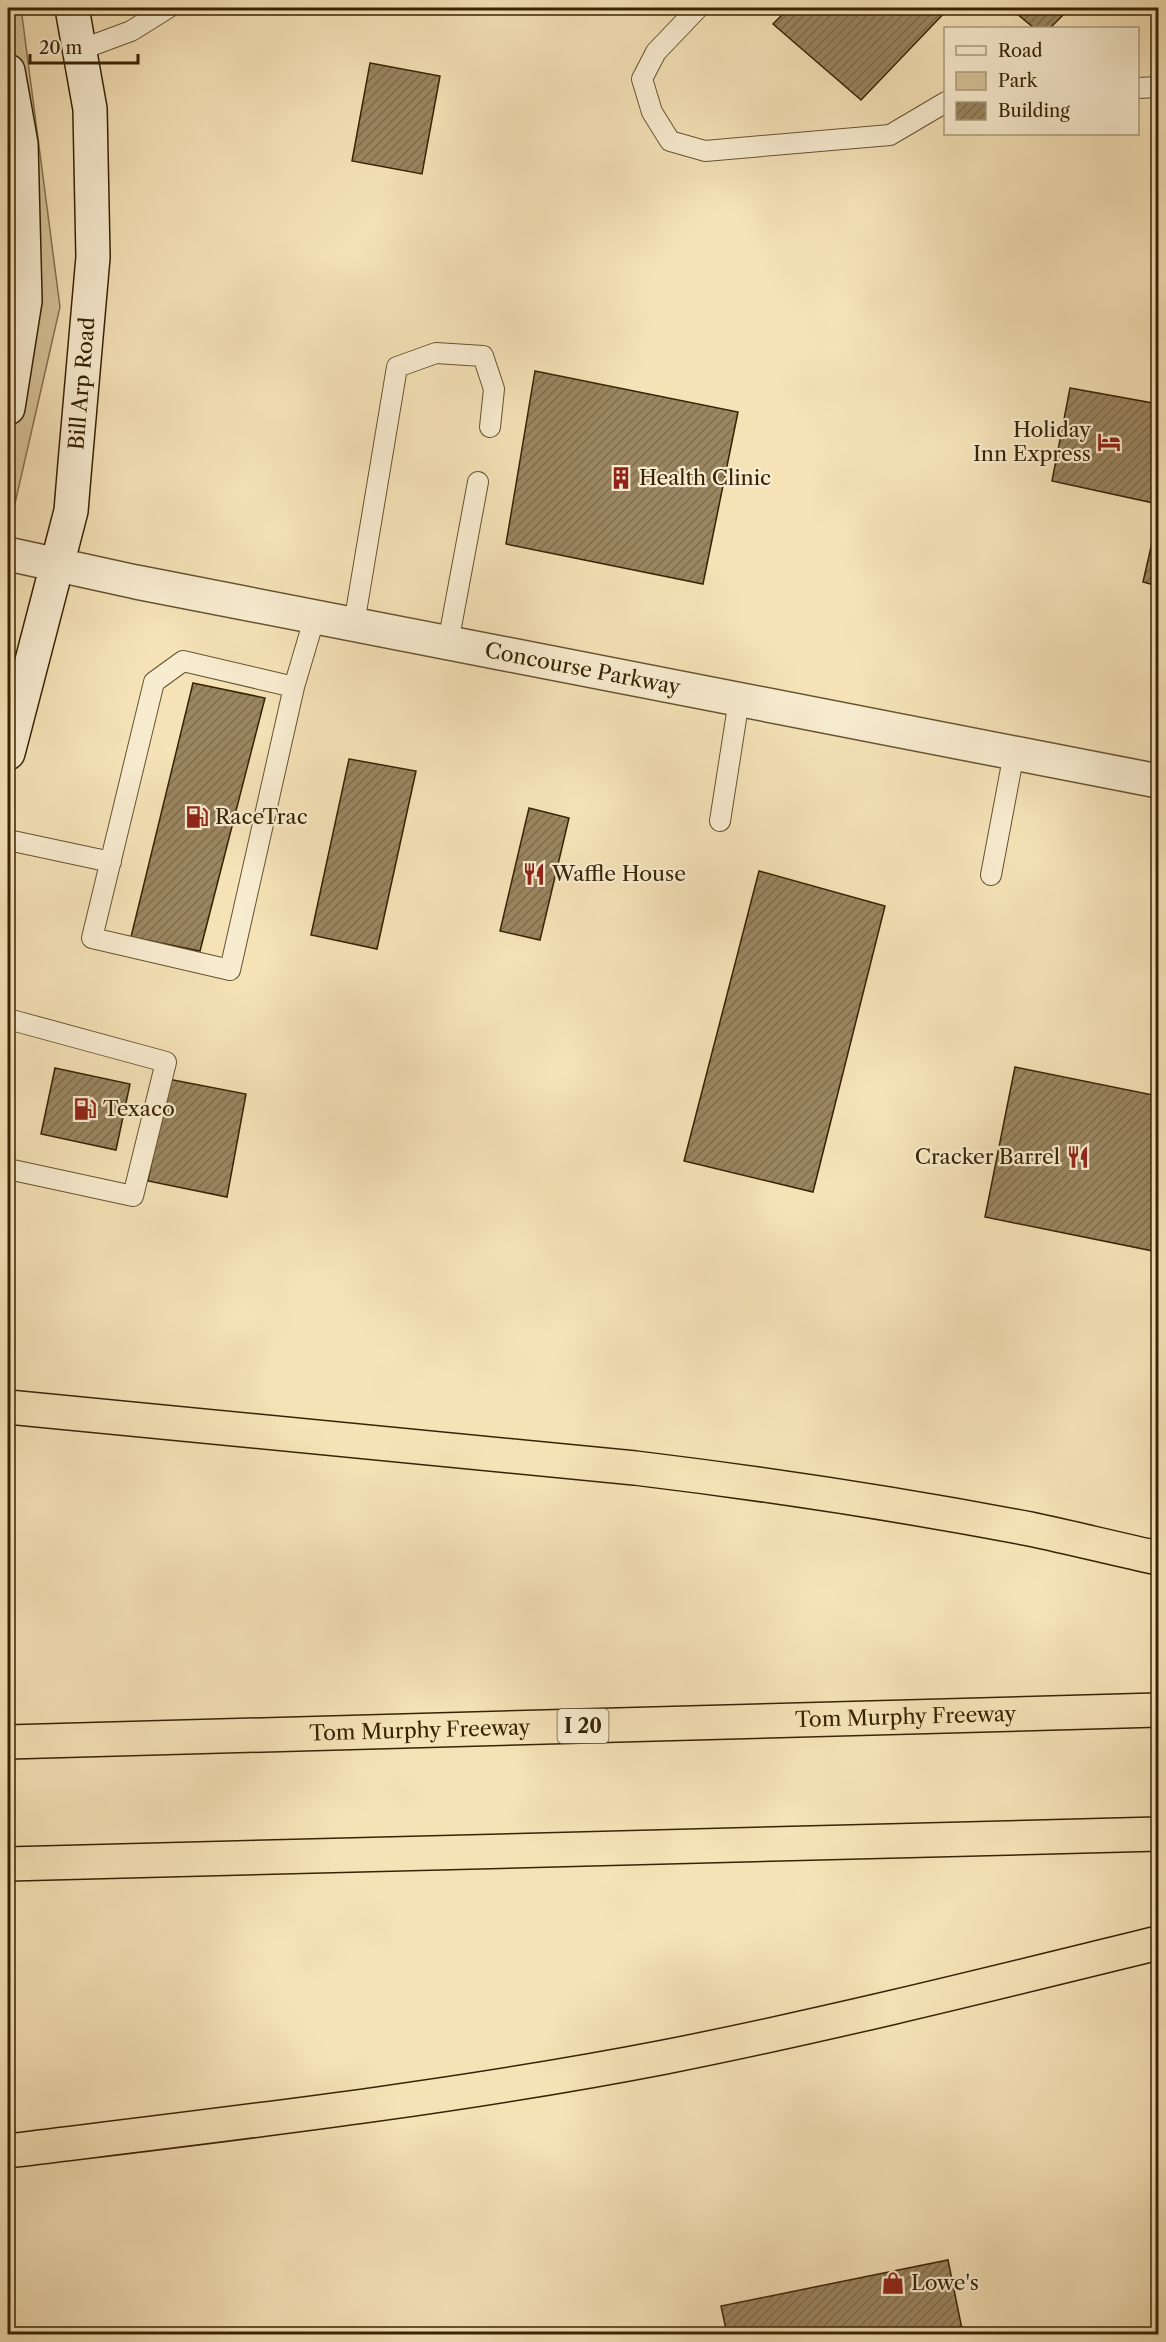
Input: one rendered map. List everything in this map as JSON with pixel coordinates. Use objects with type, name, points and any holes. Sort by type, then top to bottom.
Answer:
[{"type":"highway","points":[[9,1406],[713,1478],[929,1510],[1158,1558]]},
{"type":"highway","name":"Tom Murphy Freeway","points":[[8,1742],[1158,1710]]},
{"type":"highway","points":[[8,1864],[1158,1834]]},
{"type":"highway","points":[[8,2151],[450,2093],[666,2057],[948,1995],[1158,1943]]},
{"type":"street","name":"Bill Arp Road","points":[[8,753],[71,511],[93,256],[90,109],[72,8]]},
{"type":"street","points":[[8,408],[25,301],[21,144],[9,83]]},
{"type":"street","name":"Concourse Parkway","points":[[8,554],[56,566],[1158,781]]},
{"type":"lane","points":[[80,51],[131,31],[168,8]]},
{"type":"lane","points":[[698,8],[656,52],[642,79],[652,112],[670,141],[705,151],[890,135],[944,103]]},
{"type":"lane","points":[[1139,88],[1158,87]]},
{"type":"lane","points":[[354,624],[397,368],[436,353],[483,356],[494,389],[490,427]]},
{"type":"lane","points":[[448,643],[478,482]]},
{"type":"lane","points":[[294,687],[183,661],[154,682],[92,938],[230,970],[294,687],[315,616]]},
{"type":"lane","points":[[720,821],[738,700]]},
{"type":"lane","points":[[991,875],[1014,753]]},
{"type":"lane","points":[[8,840],[111,862]]},
{"type":"lane","points":[[8,1019],[166,1062],[134,1196],[8,1169]]},
{"type":"green space","points":[[8,8],[21,8],[60,307],[8,534]]},
{"type":"building","points":[[789,8],[949,8],[861,100],[773,24]]},
{"type":"building","points":[[1010,8],[1070,8],[1051,27],[1033,27]]},
{"type":"building","points":[[370,63],[440,76],[422,174],[352,161]]},
{"type":"building","name":"Health Clinic","points":[[535,371],[738,412],[703,584],[506,544]]},
{"type":"building","name":"Holiday Inn Express","points":[[1070,388],[1158,404],[1158,504],[1052,481]]},
{"type":"building","points":[[1154,534],[1158,535],[1158,586],[1143,582]]},
{"type":"building","name":"RaceTrac","points":[[193,683],[265,698],[200,951],[131,937]]},
{"type":"building","points":[[349,759],[416,771],[377,949],[311,935]]},
{"type":"building","name":"Waffle House","points":[[529,808],[569,818],[540,940],[500,931]]},
{"type":"building","points":[[759,871],[885,906],[813,1192],[684,1161]]},
{"type":"building","name":"Cracker Barrel","points":[[1015,1067],[1158,1096],[1158,1252],[985,1217]]},
{"type":"building","name":"Texaco","points":[[55,1068],[130,1084],[116,1150],[41,1134]]},
{"type":"building","points":[[168,1079],[246,1094],[227,1197],[148,1181]]},
{"type":"building","name":"Lowe's","points":[[948,2260],[963,2334],[727,2334],[721,2306]]},
{"type":"place","name":"Holiday Inn Express","points":[[1109,442]]},
{"type":"place","name":"Health Clinic","points":[[621,478]]},
{"type":"place","name":"RaceTrac","points":[[197,817]]},
{"type":"place","name":"Waffle House","points":[[534,874]]},
{"type":"place","name":"Texaco","points":[[85,1109]]},
{"type":"place","name":"Cracker Barrel","points":[[1078,1157]]},
{"type":"place","name":"Lowe's","points":[[893,2283]]}]
